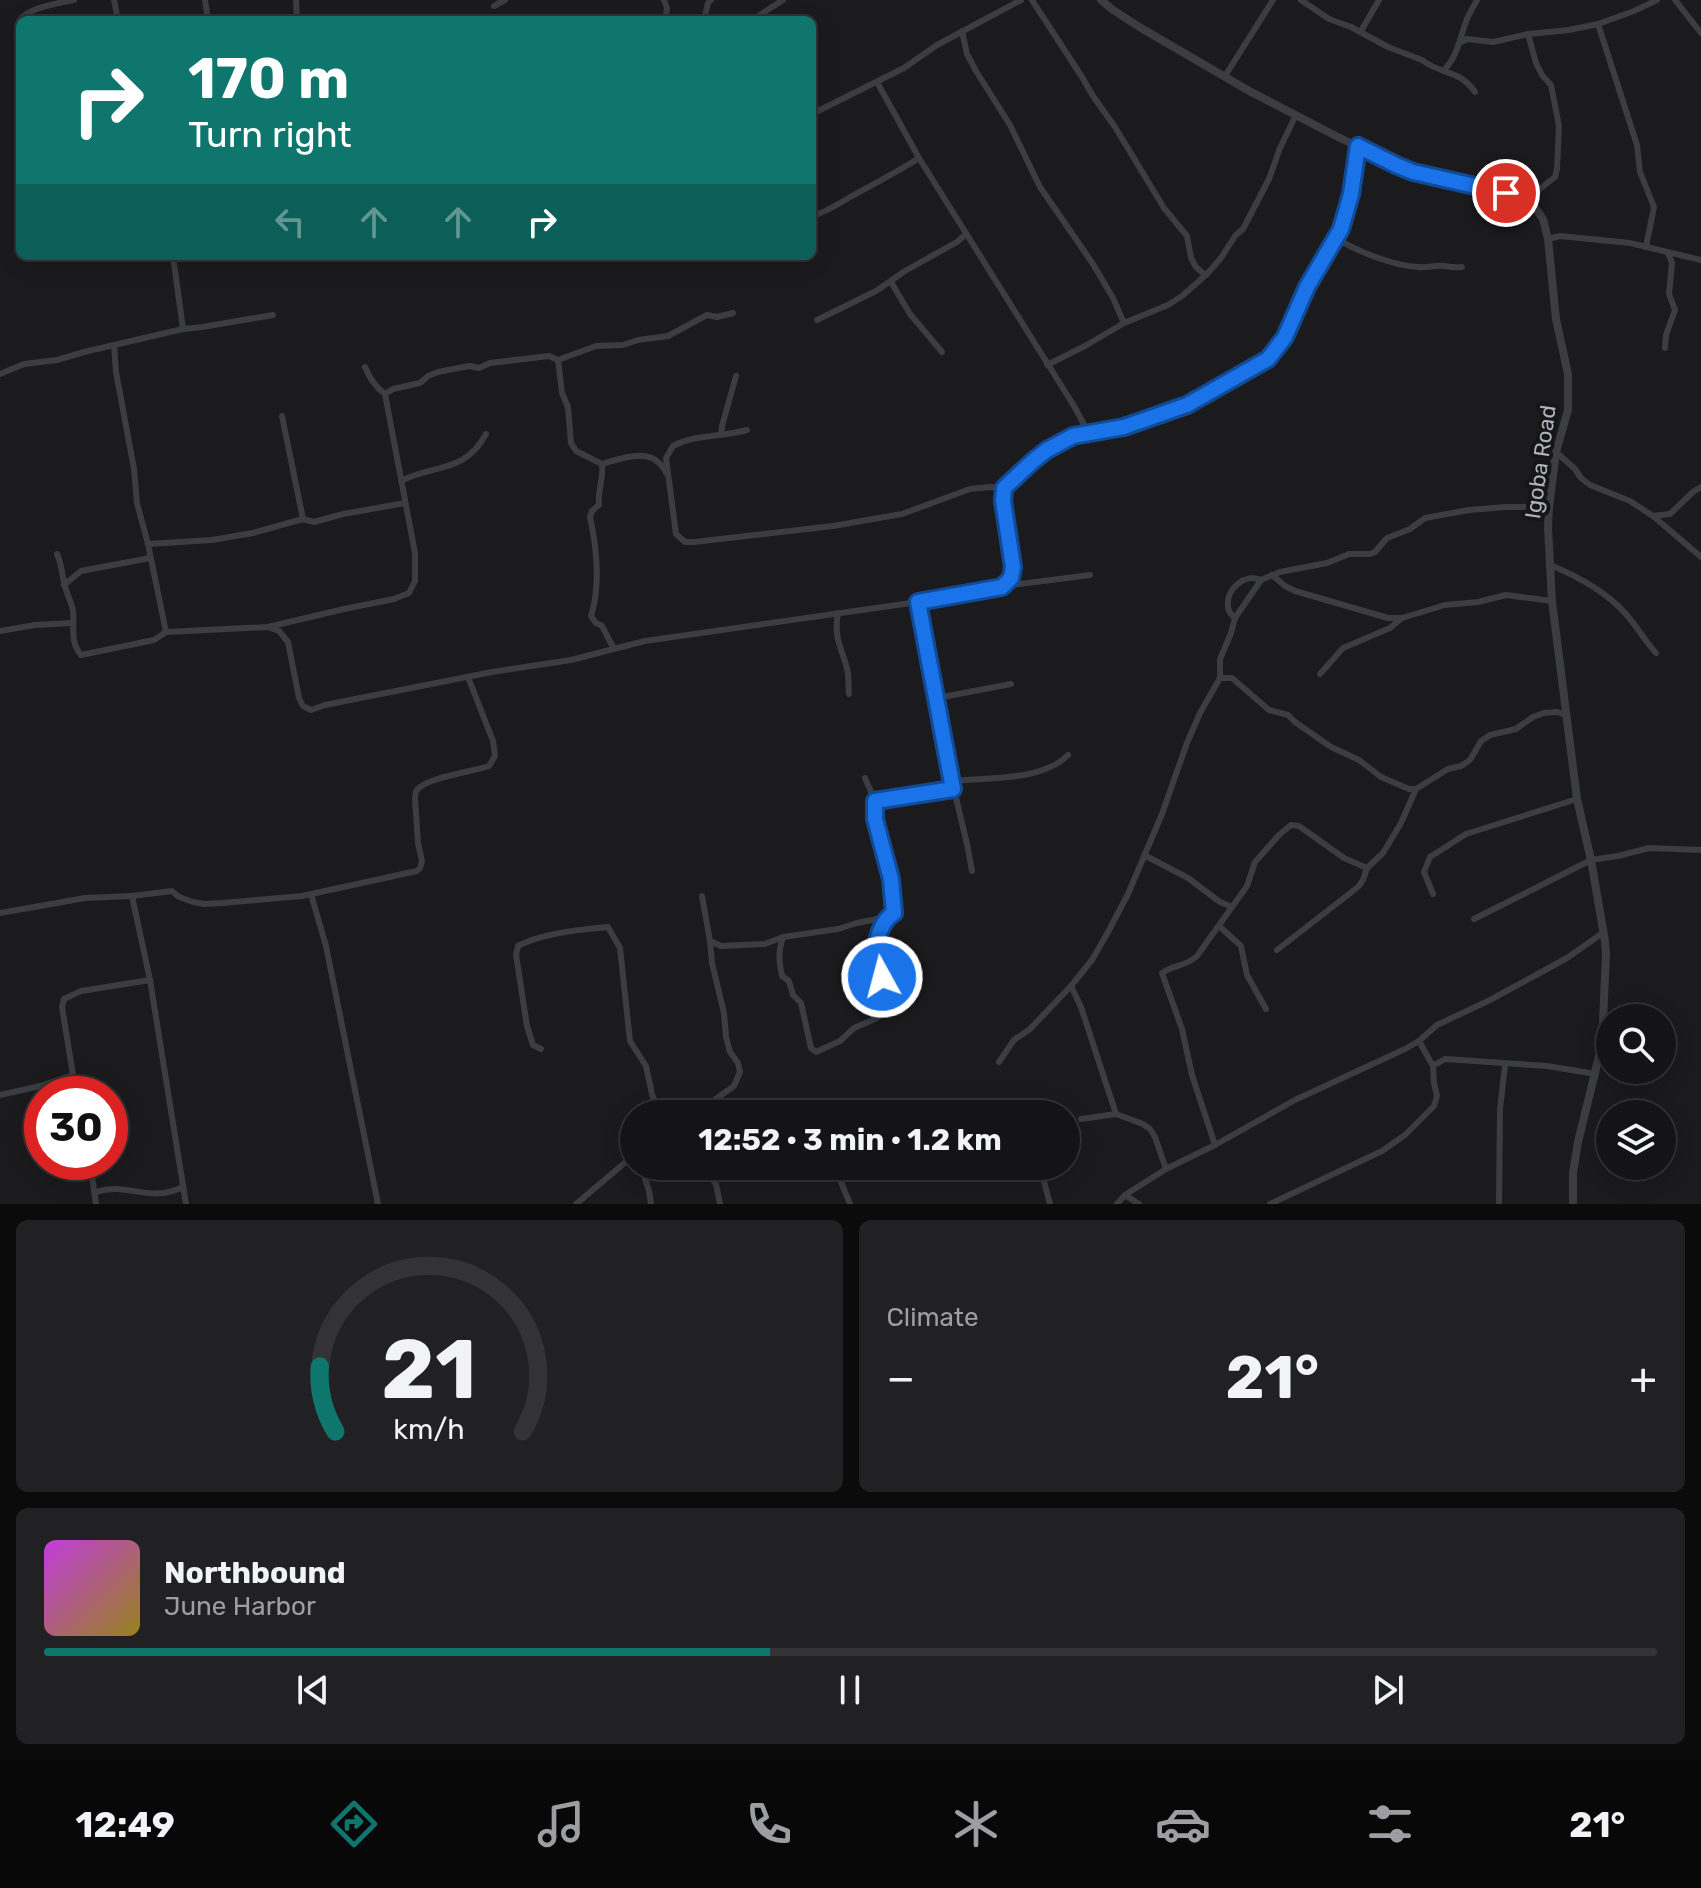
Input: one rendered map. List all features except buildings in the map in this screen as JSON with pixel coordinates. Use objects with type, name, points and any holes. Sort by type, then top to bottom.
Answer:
[{"type":"street","points":[[24,16],[46,6],[74,0]]},
{"type":"street","points":[[494,6],[505,0]]},
{"type":"street","points":[[758,16],[783,0]]},
{"type":"street","points":[[816,112],[904,68],[937,45],[1021,0]]},
{"type":"street","points":[[1032,0],[1164,208],[1187,236],[1193,263],[1207,274]]},
{"type":"street","points":[[1101,0],[1132,22],[1225,76],[1396,165],[1413,172],[1484,187],[1528,202],[1555,177],[1559,126],[1551,85],[1536,63],[1528,34]]},
{"type":"street","points":[[1225,76],[1273,0]]},
{"type":"street","points":[[1301,0],[1329,19],[1361,31],[1435,68],[1445,69],[1469,84],[1475,92]]},
{"type":"street","points":[[1361,31],[1379,0]]},
{"type":"street","points":[[1445,69],[1452,62],[1467,18],[1477,0]]},
{"type":"street","points":[[1461,42],[1467,39],[1493,42],[1598,24],[1657,0]]},
{"type":"street","points":[[1675,0],[1701,33]]},
{"type":"street","points":[[1598,24],[1637,145],[1640,172],[1654,207],[1646,247]]},
{"type":"street","points":[[962,31],[971,63],[1010,125],[1040,187],[1093,264],[1124,323]]},
{"type":"street","points":[[877,82],[919,158],[1088,432]]},
{"type":"street","points":[[1047,365],[1124,323],[1168,305],[1207,274],[1243,229],[1269,179],[1296,115]]},
{"type":"street","points":[[1002,587],[1011,578],[1013,567],[1003,501],[1004,488],[1033,461],[1073,436],[1124,427],[1187,405],[1268,359],[1285,337],[1307,287],[1341,229],[1351,194],[1358,146]]},
{"type":"street","points":[[816,215],[827,212],[919,158]]},
{"type":"street","name":"Igoba Road","points":[[1528,202],[1543,219],[1548,239],[1556,319],[1568,374],[1568,410],[1556,452],[1549,507],[1552,601],[1577,799],[1604,932],[1605,1004]]},
{"type":"street","points":[[817,320],[864,298],[966,234]]},
{"type":"street","points":[[1548,239],[1560,236],[1601,239],[1701,260]]},
{"type":"street","points":[[1336,238],[1381,259],[1417,267],[1462,267]]},
{"type":"street","points":[[1665,348],[1675,310],[1669,294],[1672,263],[1668,253]]},
{"type":"street","points":[[174,260],[183,329]]},
{"type":"street","points":[[891,282],[910,314],[942,352]]},
{"type":"street","points":[[385,394],[420,383],[438,372],[549,356],[558,360],[596,346],[623,345],[668,336],[707,315],[717,317],[733,313]]},
{"type":"street","points":[[0,374],[16,366],[57,360],[183,329],[273,315]]},
{"type":"street","points":[[114,345],[137,503],[166,632]]},
{"type":"street","points":[[558,360],[562,393],[568,407],[571,443],[576,451],[602,464],[646,456],[658,460],[667,474]]},
{"type":"street","points":[[57,554],[72,607],[75,646],[81,655],[154,640],[166,632],[268,627],[409,593],[416,572],[415,553],[385,394],[370,378],[365,367]]},
{"type":"street","points":[[721,435],[736,376]]},
{"type":"street","points":[[282,416],[303,519]]},
{"type":"street","points":[[747,430],[696,437],[673,446],[666,458],[676,534],[685,542],[833,526],[902,514],[970,489],[1004,488]]},
{"type":"street","points":[[401,481],[416,473],[447,467],[466,459],[479,448],[486,434]]},
{"type":"street","points":[[1556,452],[1590,485],[1630,501],[1653,516],[1701,557]]},
{"type":"street","points":[[602,464],[599,505],[590,517],[598,582],[591,616],[602,626],[614,649]]},
{"type":"street","points":[[1653,516],[1670,514],[1701,487]]},
{"type":"street","points":[[148,544],[212,540],[303,519],[314,522],[405,503]]},
{"type":"street","points":[[999,1062],[1014,1040],[1030,1029],[1098,952],[1128,894],[1162,814],[1187,743],[1220,678],[1220,659],[1235,618],[1261,580],[1349,554],[1370,554],[1387,538],[1410,529],[1425,518],[1481,509],[1549,507]]},
{"type":"street","points":[[64,585],[81,571],[150,558]]},
{"type":"street","points":[[1550,565],[1571,573],[1612,602],[1624,612],[1656,653]]},
{"type":"street","points":[[268,627],[279,631],[288,642],[299,698],[303,706],[311,710],[468,677],[571,660],[645,641],[1090,575]]},
{"type":"street","points":[[1272,575],[1295,591],[1388,618],[1402,618],[1445,605],[1506,595],[1552,601]]},
{"type":"street","points":[[1235,618],[1227,603],[1232,591],[1240,581],[1249,577],[1261,580]]},
{"type":"street","points":[[918,602],[952,785],[972,871]]},
{"type":"street","points":[[838,613],[835,627],[848,673],[849,694]]},
{"type":"street","points":[[1320,674],[1343,648],[1390,628],[1402,618]]},
{"type":"street","points":[[284,636],[286,627],[293,621]]},
{"type":"street","points":[[0,631],[72,623]]},
{"type":"street","points":[[1220,664],[1269,710],[1288,715],[1331,747],[1359,760],[1381,777],[1409,789],[1416,789],[1448,769],[1461,766],[1470,760],[1481,741],[1490,735],[1516,729],[1544,713],[1566,715]]},
{"type":"street","points":[[0,913],[85,898],[172,891],[179,897],[204,904],[311,894],[409,874],[420,868],[422,861],[418,843],[416,792],[433,781],[489,766],[495,756],[493,741],[468,677]]},
{"type":"street","points":[[1220,678],[1232,678]]},
{"type":"street","points":[[937,698],[1011,684]]},
{"type":"street","points":[[875,801],[975,778],[998,779],[1029,773],[1052,767],[1068,755]]},
{"type":"street","points":[[710,941],[721,946],[765,944],[783,937],[838,929],[894,913],[891,879],[875,819],[875,801],[865,778]]},
{"type":"street","points":[[1277,950],[1358,887],[1367,868],[1383,853],[1401,823],[1416,789]]},
{"type":"street","points":[[1433,894],[1424,872],[1430,857],[1437,851],[1466,834],[1577,799]]},
{"type":"street","points":[[1215,1145],[1185,1051],[1182,1029],[1162,973],[1192,961],[1247,886],[1255,862],[1291,825],[1299,826],[1344,858],[1367,868]]},
{"type":"street","points":[[1474,919],[1591,860],[1649,848],[1701,850]]},
{"type":"street","points":[[1144,855],[1188,878],[1220,902],[1232,907]]},
{"type":"street","points":[[311,894],[326,946],[378,1204]]},
{"type":"street","points":[[132,896],[150,980],[186,1204]]},
{"type":"street","points":[[702,896],[726,1037],[740,1072],[734,1086],[714,1100]]},
{"type":"street","points":[[783,937],[778,961],[782,976],[789,981],[793,995],[801,1003],[811,1048],[816,1052],[840,1041],[854,1028],[887,1010],[888,997],[876,957],[878,938],[887,917]]},
{"type":"street","points":[[1219,926],[1241,946],[1247,975],[1266,1009]]},
{"type":"street","points":[[541,1049],[533,1045],[527,1026],[516,955],[518,946],[584,929],[608,927],[620,948],[630,1041],[646,1066],[654,1100]]},
{"type":"street","points":[[1117,1204],[1125,1195],[1166,1169],[1295,1100],[1419,1041],[1437,1025],[1567,958],[1604,932]]},
{"type":"street","points":[[0,1095],[73,1075],[62,1007],[64,999],[81,991],[150,980]]},
{"type":"street","points":[[1071,986],[1081,1007],[1116,1114]]},
{"type":"street","points":[[1270,1204],[1382,1151],[1405,1135],[1434,1106],[1437,1096],[1433,1066],[1419,1041]]},
{"type":"street","points":[[1433,1066],[1451,1059],[1547,1066],[1596,1074]]},
{"type":"street","points":[[1499,1204],[1499,1118],[1505,1065]]},
{"type":"street","name":"Igoba Road","points":[[1573,1204],[1573,1173],[1578,1142],[1596,1074]]},
{"type":"street","points":[[1081,1119],[1116,1114],[1150,1129],[1166,1169]]},
{"type":"street","points":[[576,1204],[620,1167]]},
{"type":"street","points":[[94,1180],[96,1204]]},
{"type":"street","points":[[645,1180],[651,1204]]},
{"type":"street","points":[[713,1180],[720,1204]]},
{"type":"street","points":[[841,1180],[850,1204]]},
{"type":"street","points":[[1044,1180],[1050,1204]]},
{"type":"street","points":[[96,1192],[119,1189],[136,1194],[163,1195],[183,1187]]},
{"type":"street","points":[[1125,1195],[1139,1204]]},
{"type":"route","points":[[882,977],[876,957],[878,938],[887,917],[894,913],[891,879],[875,819],[875,801],[953,789],[918,602],[1002,587],[1011,578],[1013,567],[1003,501],[1004,488],[1047,450],[1073,436],[1124,427],[1187,405],[1268,359],[1285,337],[1307,287],[1341,229],[1351,194],[1358,146],[1413,172],[1506,193]]}]
